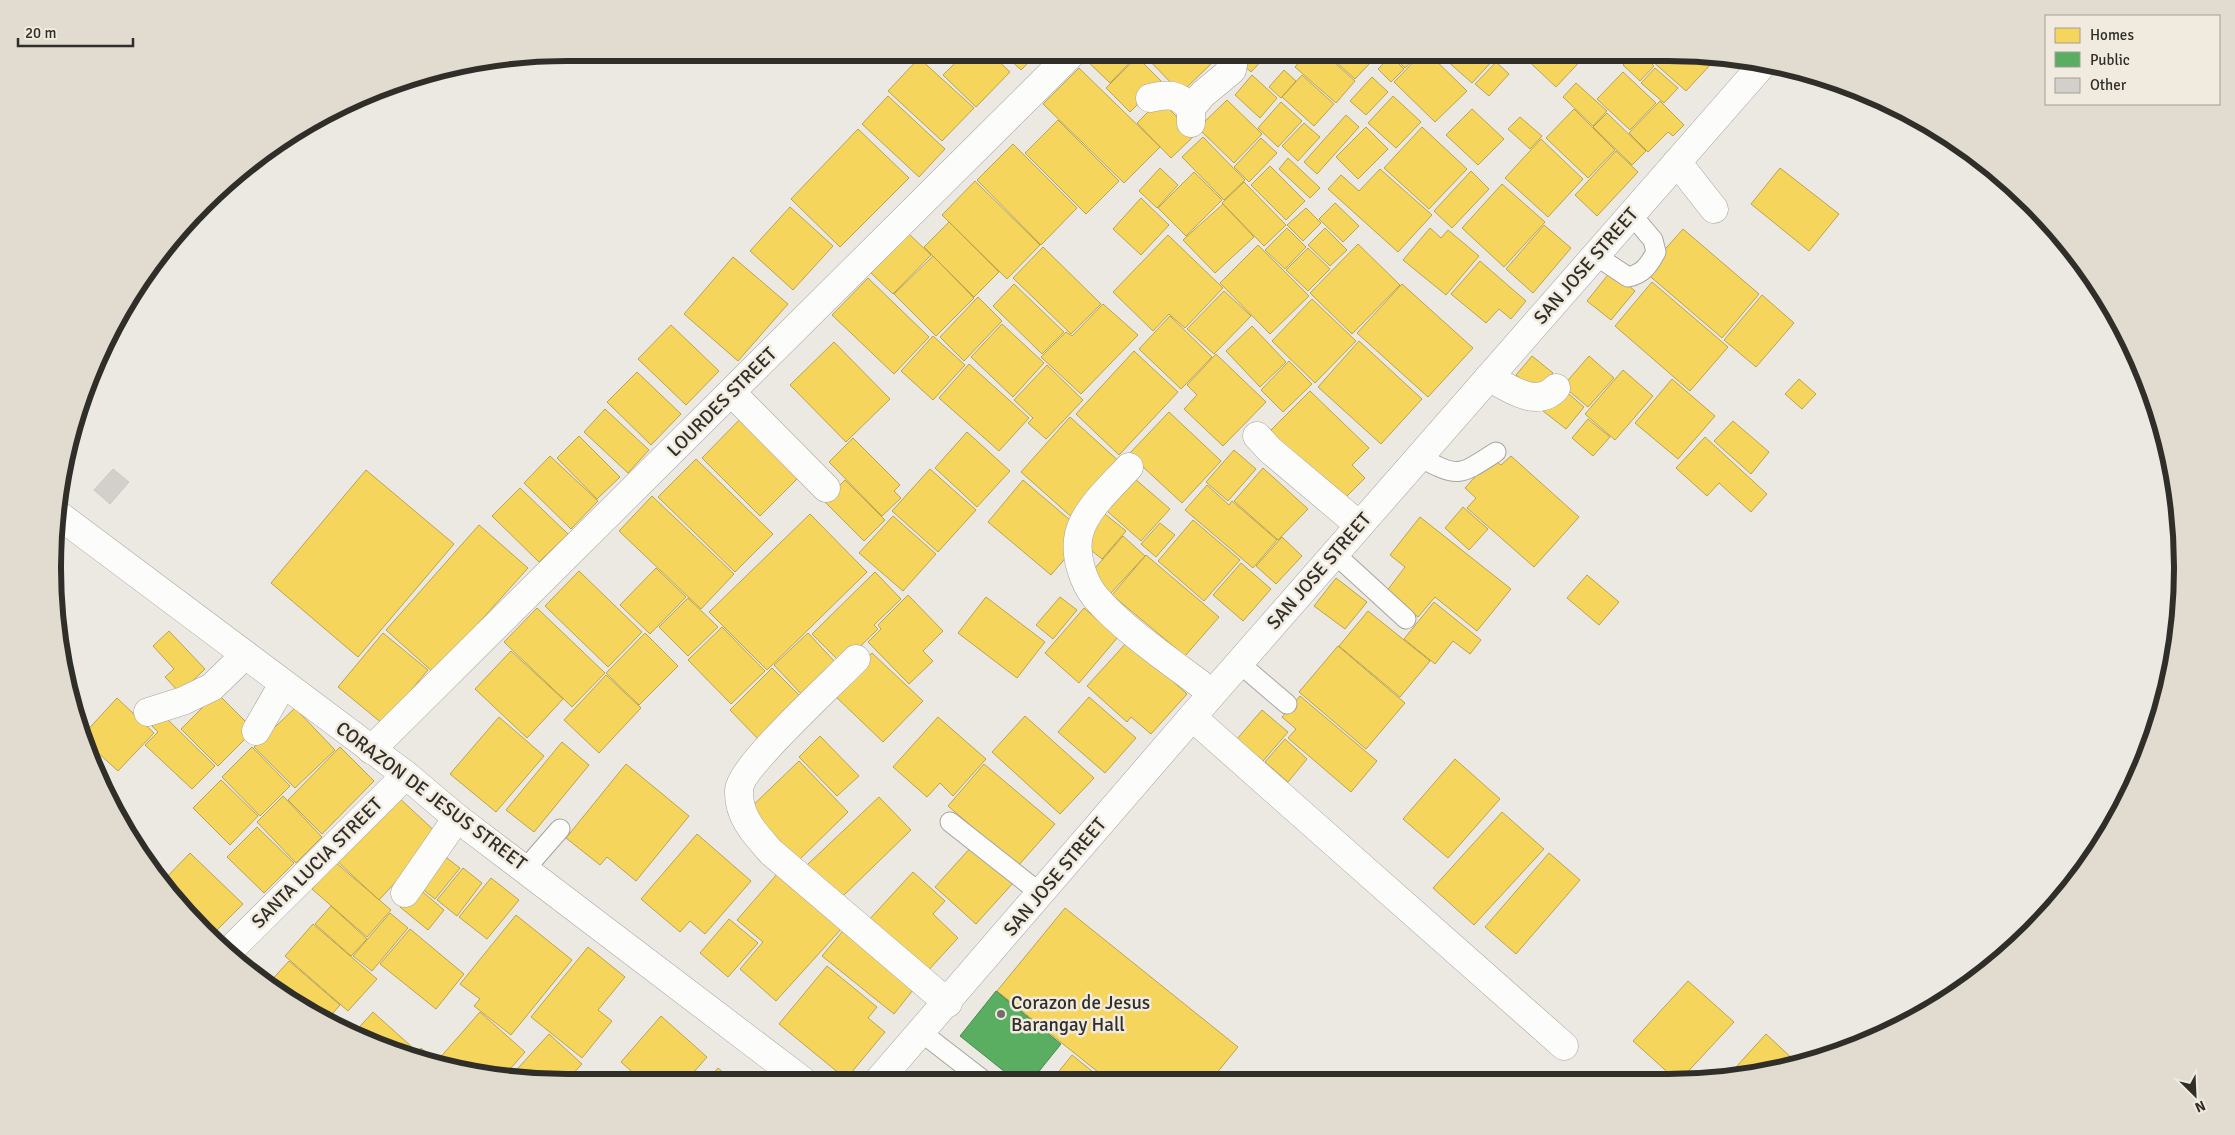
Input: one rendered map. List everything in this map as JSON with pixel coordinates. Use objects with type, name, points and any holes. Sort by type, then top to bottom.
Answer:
[{"type":"street","name":"LOURDES STREET","points":[[371,750],[1064,61]]},
{"type":"street","points":[[1150,98],[1166,95],[1180,97],[1191,115],[1203,94],[1232,70],[1233,65],[1231,61]]},
{"type":"street","name":"SAN JOSE STREET","points":[[884,1074],[948,1003],[1212,693],[1336,554],[1359,525],[1757,70]]},
{"type":"street","points":[[1677,162],[1714,209]]},
{"type":"street","points":[[1489,376],[1519,394],[1537,398],[1551,394],[1556,388]]},
{"type":"street","points":[[732,393],[826,488]]},
{"type":"street","points":[[1257,436],[1270,450],[1359,525]]},
{"type":"street","points":[[1129,467],[1088,515],[1079,534],[1078,557],[1083,575],[1096,598],[1132,630],[1212,693]]},
{"type":"street","name":"CORAZON DE JESUS STREET","points":[[64,519],[406,775],[457,818],[526,868],[794,1074]]},
{"type":"street","points":[[148,712],[184,701],[212,687],[245,655]]},
{"type":"street","points":[[856,659],[755,761],[739,787],[740,809],[753,831],[771,852],[948,1003]]},
{"type":"street","points":[[256,732],[282,684]]},
{"type":"street","points":[[1192,717],[1564,1046]]},
{"type":"street","name":"SANTA LUCIA STREET","points":[[233,947],[406,775]]},
{"type":"street","points":[[405,893],[457,818]]},
{"type":"lane","points":[[1595,255],[1628,277],[1639,275],[1649,264],[1656,252],[1653,240],[1631,214]]},
{"type":"lane","points":[[1419,457],[1449,473],[1467,471],[1496,452]]},
{"type":"lane","points":[[1336,554],[1406,619]]},
{"type":"lane","points":[[1239,663],[1287,704]]},
{"type":"lane","points":[[950,822],[1040,893]]},
{"type":"lane","points":[[526,868],[560,829]]},
{"type":"lane","points":[[921,1032],[975,1074]]},
{"type":"building: Homes","points":[[916,61],[922,61],[974,108],[942,141],[888,91]]},
{"type":"building: Homes","points":[[957,61],[998,61],[1010,72],[976,107],[943,75]]},
{"type":"building: Homes","points":[[1011,61],[1030,61],[1021,70]]},
{"type":"building: Homes","points":[[1087,61],[1131,61],[1110,83]]},
{"type":"building: Homes","points":[[1133,61],[1141,61],[1161,81],[1130,112],[1106,88]]},
{"type":"building: Homes","points":[[1150,61],[1214,61],[1181,93]]},
{"type":"building: Homes","points":[[1239,61],[1261,61],[1251,72]]},
{"type":"building: Homes","points":[[1300,61],[1333,61],[1355,81],[1336,103],[1295,67]]},
{"type":"building: Homes","points":[[1335,61],[1368,61],[1370,63],[1355,79]]},
{"type":"building: Homes","points":[[1386,61],[1396,61],[1404,69],[1391,82],[1378,69]]},
{"type":"building: Homes","points":[[1398,61],[1412,61],[1405,68]]},
{"type":"building: Homes","points":[[1414,61],[1436,61],[1467,91],[1435,122],[1394,82]]},
{"type":"building: Homes","points":[[1447,61],[1492,61],[1472,83]]},
{"type":"building: Homes","points":[[1528,61],[1580,61],[1556,87]]},
{"type":"building: Homes","points":[[1627,61],[1649,61],[1654,66],[1640,81],[1623,65]]},
{"type":"building: Homes","points":[[1652,61],[1711,64],[1686,91]]},
{"type":"building: Homes","points":[[1496,62],[1509,74],[1489,96],[1475,84]]},
{"type":"building: Homes","points":[[1079,68],[1160,147],[1124,183],[1043,104]]},
{"type":"building: Homes","points":[[1655,68],[1678,88],[1664,103],[1641,83]]},
{"type":"building: Homes","points":[[1284,70],[1296,81],[1281,98],[1269,87]]},
{"type":"building: Homes","points":[[1623,72],[1656,103],[1630,130],[1597,99]]},
{"type":"building: Homes","points":[[1252,75],[1277,98],[1260,118],[1235,95]]},
{"type":"building: Homes","points":[[1302,75],[1334,104],[1314,126],[1282,97]]},
{"type":"building: Homes","points":[[1372,77],[1388,92],[1366,115],[1350,101]]},
{"type":"building: Homes","points":[[1576,83],[1607,111],[1593,126],[1563,97]]},
{"type":"building: Homes","points":[[888,96],[945,149],[919,177],[862,124]]},
{"type":"building: Homes","points":[[1393,96],[1421,122],[1396,148],[1368,123]]},
{"type":"building: Homes","points":[[1160,100],[1195,135],[1171,158],[1137,123]]},
{"type":"building: Homes","points":[[1227,100],[1262,134],[1234,163],[1198,128]]},
{"type":"building: Homes","points":[[1660,101],[1684,125],[1673,136],[1668,132],[1648,152],[1629,133]]},
{"type":"building: Homes","points":[[1281,102],[1302,121],[1278,147],[1258,128]]},
{"type":"building: Homes","points":[[1472,109],[1504,139],[1478,165],[1446,135]]},
{"type":"building: Homes","points":[[1574,109],[1615,150],[1588,178],[1546,138]]},
{"type":"building: Homes","points":[[1607,113],[1646,151],[1632,165],[1593,127]]},
{"type":"building: Homes","points":[[1346,115],[1359,127],[1317,174],[1304,162]]},
{"type":"building: Homes","points":[[1520,117],[1542,136],[1530,149],[1508,129]]},
{"type":"building: Homes","points":[[1058,120],[1119,181],[1086,214],[1025,153]]},
{"type":"building: Homes","points":[[1304,123],[1320,137],[1298,161],[1282,146]]},
{"type":"building: Homes","points":[[1366,127],[1388,149],[1358,179],[1336,157]]},
{"type":"building: Homes","points":[[1422,127],[1467,169],[1429,209],[1384,168]]},
{"type":"building: Homes","points":[[858,129],[909,178],[840,247],[791,199]]},
{"type":"building: Homes","points":[[1203,137],[1245,180],[1224,200],[1182,157]]},
{"type":"building: Homes","points":[[1261,138],[1277,153],[1249,182],[1234,167]]},
{"type":"building: Homes","points":[[1541,139],[1583,179],[1548,217],[1505,178]]},
{"type":"building: Homes","points":[[1013,144],[1077,208],[1041,245],[977,180]]},
{"type":"building: Homes","points":[[1616,151],[1638,172],[1597,216],[1575,195]]},
{"type":"building: Homes","points":[[1288,158],[1320,188],[1310,198],[1279,169]]},
{"type":"building: Homes","points":[[1270,166],[1305,201],[1286,220],[1251,185]]},
{"type":"building: Homes","points":[[1160,168],[1178,185],[1157,208],[1139,191]]},
{"type":"building: Homes","points":[[1780,168],[1839,214],[1809,251],[1751,204]]},
{"type":"building: Homes","points":[[1380,169],[1432,215],[1398,252],[1328,189],[1341,175],[1359,191]]},
{"type":"building: Homes","points":[[1471,171],[1489,189],[1452,228],[1434,211]]},
{"type":"building: Homes","points":[[1194,172],[1222,200],[1186,236],[1158,208]]},
{"type":"building: Homes","points":[[975,181],[1040,245],[1007,279],[942,215]]},
{"type":"building: Homes","points":[[1244,182],[1286,225],[1264,246],[1222,203]]},
{"type":"building: Homes","points":[[1502,184],[1545,222],[1504,267],[1462,228]]},
{"type":"building: Homes","points":[[1141,198],[1169,225],[1141,255],[1113,229]]},
{"type":"building: Homes","points":[[1335,203],[1359,226],[1343,242],[1319,219]]},
{"type":"building: Homes","points":[[1223,204],[1254,237],[1215,273],[1183,240]]},
{"type":"building: Homes","points":[[790,207],[833,246],[793,290],[750,251]]},
{"type":"building: Homes","points":[[1306,208],[1321,223],[1303,241],[1287,225]]},
{"type":"building: Homes","points":[[949,222],[999,272],[974,297],[924,247]]},
{"type":"building: Homes","points":[[1544,225],[1571,248],[1533,293],[1506,269]]},
{"type":"building: Homes","points":[[1287,228],[1306,247],[1285,269],[1265,250]]},
{"type":"building: Homes","points":[[1325,228],[1347,250],[1330,266],[1308,245]]},
{"type":"building: Homes","points":[[1430,228],[1441,238],[1448,230],[1479,256],[1446,295],[1403,260]]},
{"type":"building: Homes","points":[[1683,229],[1759,294],[1722,338],[1645,272]]},
{"type":"building: Homes","points":[[909,234],[931,255],[893,294],[871,273]]},
{"type":"building: Homes","points":[[1168,235],[1223,288],[1185,328],[1169,314],[1153,331],[1113,292]]},
{"type":"building: Homes","points":[[1358,244],[1400,285],[1352,334],[1310,293]]},
{"type":"building: Homes","points":[[1258,245],[1309,296],[1270,334],[1220,283]]},
{"type":"building: Homes","points":[[1043,247],[1101,304],[1071,334],[1013,278]]},
{"type":"building: Homes","points":[[1308,248],[1330,269],[1308,291],[1286,270]]},
{"type":"building: Homes","points":[[933,256],[974,298],[936,336],[894,294]]},
{"type":"building: Homes","points":[[733,257],[788,304],[738,361],[684,314]]},
{"type":"building: Homes","points":[[1480,261],[1526,301],[1511,319],[1499,309],[1486,323],[1451,294]]},
{"type":"building: Homes","points":[[1611,271],[1635,291],[1611,320],[1587,301]]},
{"type":"building: Homes","points":[[868,278],[929,337],[894,374],[832,315]]},
{"type":"building: Homes","points":[[1652,282],[1728,347],[1690,391],[1615,326]]},
{"type":"building: Homes","points":[[1014,284],[1064,332],[1042,354],[993,306]]},
{"type":"building: Homes","points":[[1402,284],[1473,348],[1428,397],[1357,333]]},
{"type":"building: Homes","points":[[1224,291],[1251,316],[1214,354],[1187,329]]},
{"type":"building: Homes","points":[[1762,295],[1794,323],[1756,367],[1724,340]]},
{"type":"building: Homes","points":[[978,297],[1002,321],[964,361],[940,337]]},
{"type":"building: Homes","points":[[1312,299],[1356,341],[1315,383],[1272,341]]},
{"type":"building: Homes","points":[[1103,304],[1138,335],[1081,394],[1041,357],[1066,332],[1072,336]]},
{"type":"building: Homes","points":[[1170,316],[1212,357],[1181,389],[1139,349]]},
{"type":"building: Homes","points":[[1002,324],[1044,363],[1013,397],[971,357]]},
{"type":"building: Homes","points":[[671,325],[719,371],[686,405],[638,359]]},
{"type":"building: Homes","points":[[1252,326],[1286,362],[1260,387],[1226,351]]},
{"type":"building: Homes","points":[[933,336],[965,365],[933,400],[901,371]]},
{"type":"building: Homes","points":[[1359,341],[1422,399],[1381,444],[1318,387]]},
{"type":"building: Homes","points":[[834,342],[890,399],[846,442],[790,385]]},
{"type":"building: Homes","points":[[1134,351],[1178,392],[1119,455],[1076,414]]},
{"type":"building: Homes","points":[[1216,354],[1266,402],[1223,446],[1184,409],[1197,395],[1187,385]]},
{"type":"building: Homes","points":[[1532,356],[1553,373],[1537,393],[1516,375]]},
{"type":"building: Homes","points":[[1589,356],[1614,378],[1588,407],[1563,386]]},
{"type":"building: Homes","points":[[1289,361],[1312,384],[1283,412],[1261,390]]},
{"type":"building: Homes","points":[[969,364],[1029,418],[999,451],[939,398]]},
{"type":"building: Homes","points":[[1047,365],[1083,400],[1046,439],[1028,423],[1033,418],[1014,400]]},
{"type":"building: Homes","points":[[1623,370],[1653,396],[1615,440],[1585,414]]},
{"type":"building: Homes","points":[[637,372],[681,414],[651,445],[607,402]]},
{"type":"building: Homes","points":[[1672,379],[1715,416],[1678,459],[1635,423]]},
{"type":"building: Homes","points":[[1799,379],[1816,394],[1802,409],[1785,394]]},
{"type":"building: Homes","points":[[1562,388],[1584,407],[1566,429],[1543,411]]},
{"type":"building: Homes","points":[[1310,391],[1369,448],[1352,465],[1365,478],[1341,502],[1269,432]]},
{"type":"building: Homes","points":[[605,409],[649,450],[628,473],[584,432]]},
{"type":"building: Homes","points":[[1169,412],[1221,461],[1182,503],[1129,454]]},
{"type":"building: Homes","points":[[745,414],[804,472],[760,516],[702,458]]},
{"type":"building: Homes","points":[[1070,417],[1123,465],[1075,520],[1021,472]]},
{"type":"building: Homes","points":[[1588,419],[1610,437],[1593,456],[1572,438]]},
{"type":"building: Homes","points":[[1733,421],[1769,452],[1751,474],[1714,441]]},
{"type":"building: Homes","points":[[967,432],[1010,471],[977,507],[935,468]]},
{"type":"building: Homes","points":[[579,436],[620,477],[597,499],[557,458]]},
{"type":"building: Homes","points":[[1705,437],[1767,494],[1751,512],[1719,483],[1707,496],[1676,468]]},
{"type":"building: Homes","points":[[853,438],[900,485],[894,491],[901,498],[882,516],[829,462]]},
{"type":"building: Homes","points":[[1234,450],[1256,469],[1228,501],[1206,482]]},
{"type":"building: Homes","points":[[550,456],[598,501],[571,529],[524,483]]},
{"type":"building: Homes","points":[[1511,456],[1579,517],[1534,567],[1467,508],[1476,498],[1465,488],[1492,458],[1501,465]]},
{"type":"building: Homes","points":[[696,459],[773,534],[735,572],[658,497]]},
{"type":"building: Homes","points":[[1263,468],[1308,509],[1278,540],[1234,501]]},
{"type":"building: Homes","points":[[930,469],[976,510],[938,552],[892,511]]},
{"type":"building: Homes","points":[[366,470],[454,544],[358,657],[271,583]]},
{"type":"building: Homes","points":[[1135,479],[1170,509],[1141,541],[1107,511]]},
{"type":"building: Homes","points":[[845,480],[885,520],[864,541],[824,501]]},
{"type":"building: Homes","points":[[1023,480],[1077,526],[1074,548],[1051,575],[988,522]]},
{"type":"building: Homes","points":[[1207,485],[1229,505],[1232,501],[1277,540],[1253,568],[1185,510]]},
{"type":"building: Homes","points":[[520,488],[568,534],[539,562],[492,516]]},
{"type":"building: Homes","points":[[652,496],[734,574],[701,609],[619,531]]},
{"type":"building: Homes","points":[[1463,507],[1488,529],[1469,550],[1445,528]]},
{"type":"building: Homes","points":[[810,514],[867,572],[767,670],[709,612]]},
{"type":"building: Homes","points":[[1105,514],[1126,531],[1102,559],[1081,542]]},
{"type":"building: Homes","points":[[893,516],[936,554],[903,591],[859,553]]},
{"type":"building: Homes","points":[[1420,517],[1511,589],[1477,631],[1435,597],[1418,617],[1386,592],[1405,567],[1390,555]]},
{"type":"building: Homes","points":[[1193,520],[1240,560],[1204,601],[1158,561]]},
{"type":"building: Homes","points":[[1160,523],[1175,535],[1156,557],[1141,544]]},
{"type":"building: Homes","points":[[479,525],[528,568],[434,673],[386,630]]},
{"type":"building: Homes","points":[[1123,536],[1145,556],[1110,594],[1089,575]]},
{"type":"building: Homes","points":[[1282,537],[1302,556],[1276,584],[1256,566]]},
{"type":"building: Homes","points":[[1146,555],[1219,617],[1185,656],[1112,595]]},
{"type":"building: Homes","points":[[1241,563],[1271,589],[1243,621],[1213,595]]},
{"type":"building: Homes","points":[[656,568],[686,597],[650,634],[620,605]]},
{"type":"building: Homes","points":[[579,571],[642,632],[608,667],[545,606]]},
{"type":"building: Homes","points":[[875,572],[901,599],[874,625],[878,629],[842,664],[812,634]]},
{"type":"building: Homes","points":[[1587,575],[1619,602],[1599,625],[1567,598]]},
{"type":"building: Homes","points":[[1336,578],[1367,602],[1345,629],[1314,606]]},
{"type":"building: Homes","points":[[908,595],[943,631],[923,651],[933,661],[909,684],[868,642],[881,629],[878,625]]},
{"type":"building: Homes","points":[[986,597],[1045,642],[1017,678],[958,633]]},
{"type":"building: Homes","points":[[1060,597],[1077,610],[1053,639],[1036,625]]},
{"type":"building: Homes","points":[[688,598],[718,627],[688,656],[659,627]]},
{"type":"building: Homes","points":[[1434,602],[1481,640],[1470,654],[1453,641],[1435,664],[1404,639]]},
{"type":"building: Homes","points":[[537,608],[605,673],[572,707],[504,642]]},
{"type":"building: Homes","points":[[1084,608],[1118,637],[1079,683],[1045,653]]},
{"type":"building: Homes","points":[[1368,611],[1430,661],[1400,697],[1339,646]]},
{"type":"building: Homes","points":[[722,627],[765,671],[731,704],[688,660]]},
{"type":"building: Homes","points":[[169,631],[205,669],[180,693],[165,677],[174,669],[153,646]]},
{"type":"building: Homes","points":[[383,633],[428,670],[383,724],[338,687]]},
{"type":"building: Homes","points":[[645,633],[678,666],[639,705],[606,673]]},
{"type":"building: Homes","points":[[808,633],[837,664],[803,696],[774,665]]},
{"type":"building: Homes","points":[[1128,641],[1187,694],[1151,734],[1131,717],[1127,722],[1087,686]]},
{"type":"building: Homes","points":[[1338,646],[1405,703],[1366,749],[1299,692]]},
{"type":"building: Homes","points":[[511,651],[563,699],[527,738],[475,689]]},
{"type":"building: Homes","points":[[872,653],[923,701],[883,742],[833,694]]},
{"type":"building: Homes","points":[[772,668],[804,700],[761,742],[730,710]]},
{"type":"building: Homes","points":[[606,675],[641,708],[599,753],[564,720]]},
{"type":"building: Homes","points":[[217,693],[254,730],[218,766],[181,729]]},
{"type":"building: Homes","points":[[1300,696],[1377,761],[1351,792],[1288,738],[1296,729],[1282,717]]},
{"type":"building: Homes","points":[[1089,697],[1136,738],[1105,773],[1058,732]]},
{"type":"building: Homes","points":[[117,698],[154,733],[118,771],[96,751],[88,730]]},
{"type":"building: Homes","points":[[295,708],[335,750],[295,788],[254,747]]},
{"type":"building: Homes","points":[[1262,710],[1288,732],[1263,761],[1237,739]]},
{"type":"building: Homes","points":[[163,715],[215,766],[192,789],[145,745],[158,732],[152,726]]},
{"type":"building: Homes","points":[[1025,716],[1094,778],[1060,814],[992,752]]},
{"type":"building: Homes","points":[[499,717],[544,756],[496,812],[450,774]]},
{"type":"building: Homes","points":[[938,717],[986,759],[953,796],[940,783],[927,797],[893,767]]},
{"type":"building: Homes","points":[[820,736],[859,776],[837,796],[799,757]]},
{"type":"building: Homes","points":[[1285,739],[1307,759],[1288,782],[1265,762]]},
{"type":"building: Homes","points":[[562,742],[589,765],[534,832],[506,810]]},
{"type":"building: Homes","points":[[252,747],[290,786],[260,816],[222,777]]},
{"type":"building: Homes","points":[[340,747],[374,781],[322,834],[288,800]]},
{"type":"building: Homes","points":[[1455,759],[1500,799],[1448,858],[1403,819]]},
{"type":"building: Homes","points":[[799,761],[848,812],[797,862],[747,811]]},
{"type":"building: Homes","points":[[626,764],[689,816],[636,881],[607,857],[600,865],[566,838]]},
{"type":"building: Homes","points":[[984,764],[1055,824],[1018,866],[948,806]]},
{"type":"building: Homes","points":[[221,780],[258,816],[230,845],[193,808]]},
{"type":"building: Homes","points":[[283,796],[322,837],[296,863],[257,822]]},
{"type":"building: Homes","points":[[397,796],[439,835],[379,900],[337,861]]},
{"type":"building: Homes","points":[[879,797],[911,830],[840,899],[807,865]]},
{"type":"building: Homes","points":[[1502,812],[1544,849],[1474,925],[1433,888]]},
{"type":"building: Homes","points":[[257,827],[294,863],[264,893],[227,857]]},
{"type":"building: Homes","points":[[697,834],[751,881],[705,934],[690,921],[680,932],[641,899]]},
{"type":"building: Homes","points":[[972,846],[1013,883],[976,924],[935,887]]},
{"type":"building: Homes","points":[[439,852],[460,868],[435,899],[415,883]]},
{"type":"building: Homes","points":[[190,853],[243,904],[216,931],[167,877]]},
{"type":"building: Homes","points":[[1549,853],[1580,880],[1516,954],[1485,927]]},
{"type":"building: Homes","points":[[335,862],[391,910],[367,937],[312,889]]},
{"type":"building: Homes","points":[[463,868],[482,883],[457,916],[437,900]]},
{"type":"building: Homes","points":[[913,872],[945,901],[933,914],[958,938],[925,974],[867,922]]},
{"type":"building: Homes","points":[[778,873],[842,928],[776,1001],[740,969],[763,942],[737,920]]},
{"type":"building: Homes","points":[[491,878],[519,900],[487,939],[459,917]]},
{"type":"building: Homes","points":[[417,887],[444,910],[428,930],[400,907]]},
{"type":"building: Homes","points":[[331,906],[367,939],[351,956],[315,924]]},
{"type":"building: Homes","points":[[1065,908],[1238,1047],[1216,1074],[1101,1074],[997,991]]},
{"type":"building: Homes","points":[[390,913],[408,928],[372,971],[353,956]]},
{"type":"building: Homes","points":[[516,915],[572,960],[511,1035],[474,1006],[480,999],[460,984]]},
{"type":"building: Homes","points":[[729,919],[758,943],[728,977],[700,953]]},
{"type":"building: Homes","points":[[313,924],[377,979],[348,1011],[285,956]]},
{"type":"building: Homes","points":[[846,927],[917,985],[894,1014],[822,956]]},
{"type":"building: Homes","points":[[410,929],[464,974],[436,1009],[380,964]]},
{"type":"building: Homes","points":[[588,947],[625,977],[598,1010],[612,1021],[582,1058],[531,1017]]},
{"type":"building: Homes","points":[[289,961],[340,1005],[331,1015],[273,979]]},
{"type":"building: Homes","points":[[827,966],[877,1007],[868,1018],[885,1032],[850,1074],[840,1074],[779,1024]]},
{"type":"building: Homes","points":[[1688,981],[1734,1022],[1686,1073],[1670,1074],[1633,1041]]},
{"type":"building: Homes","points":[[373,1012],[412,1047],[410,1049],[405,1047],[358,1028]]},
{"type":"building: Homes","points":[[480,1012],[525,1052],[509,1070],[469,1064],[441,1057]]},
{"type":"building: Homes","points":[[661,1016],[707,1057],[692,1074],[634,1074],[621,1062]]},
{"type":"building: Homes","points":[[549,1034],[582,1064],[573,1074],[516,1071]]},
{"type":"building: Homes","points":[[1766,1034],[1792,1058],[1766,1064],[1734,1069]]},
{"type":"building: Homes","points":[[421,1048],[427,1054],[418,1051]]},
{"type":"building: Homes","points":[[1072,1055],[1096,1074],[1057,1074]]},
{"type":"building: Homes","points":[[718,1068],[725,1074],[713,1074]]},
{"type":"building: Public","name":"Corazon de Jesus Barangay Hall","points":[[996,991],[1061,1044],[1037,1074],[1008,1074],[960,1036]]},
{"type":"building: Other","points":[[113,469],[129,482],[110,504],[94,490]]},
{"type":"place","name":"Corazon de Jesus Barangay Hall","points":[[1001,1014]]}]
